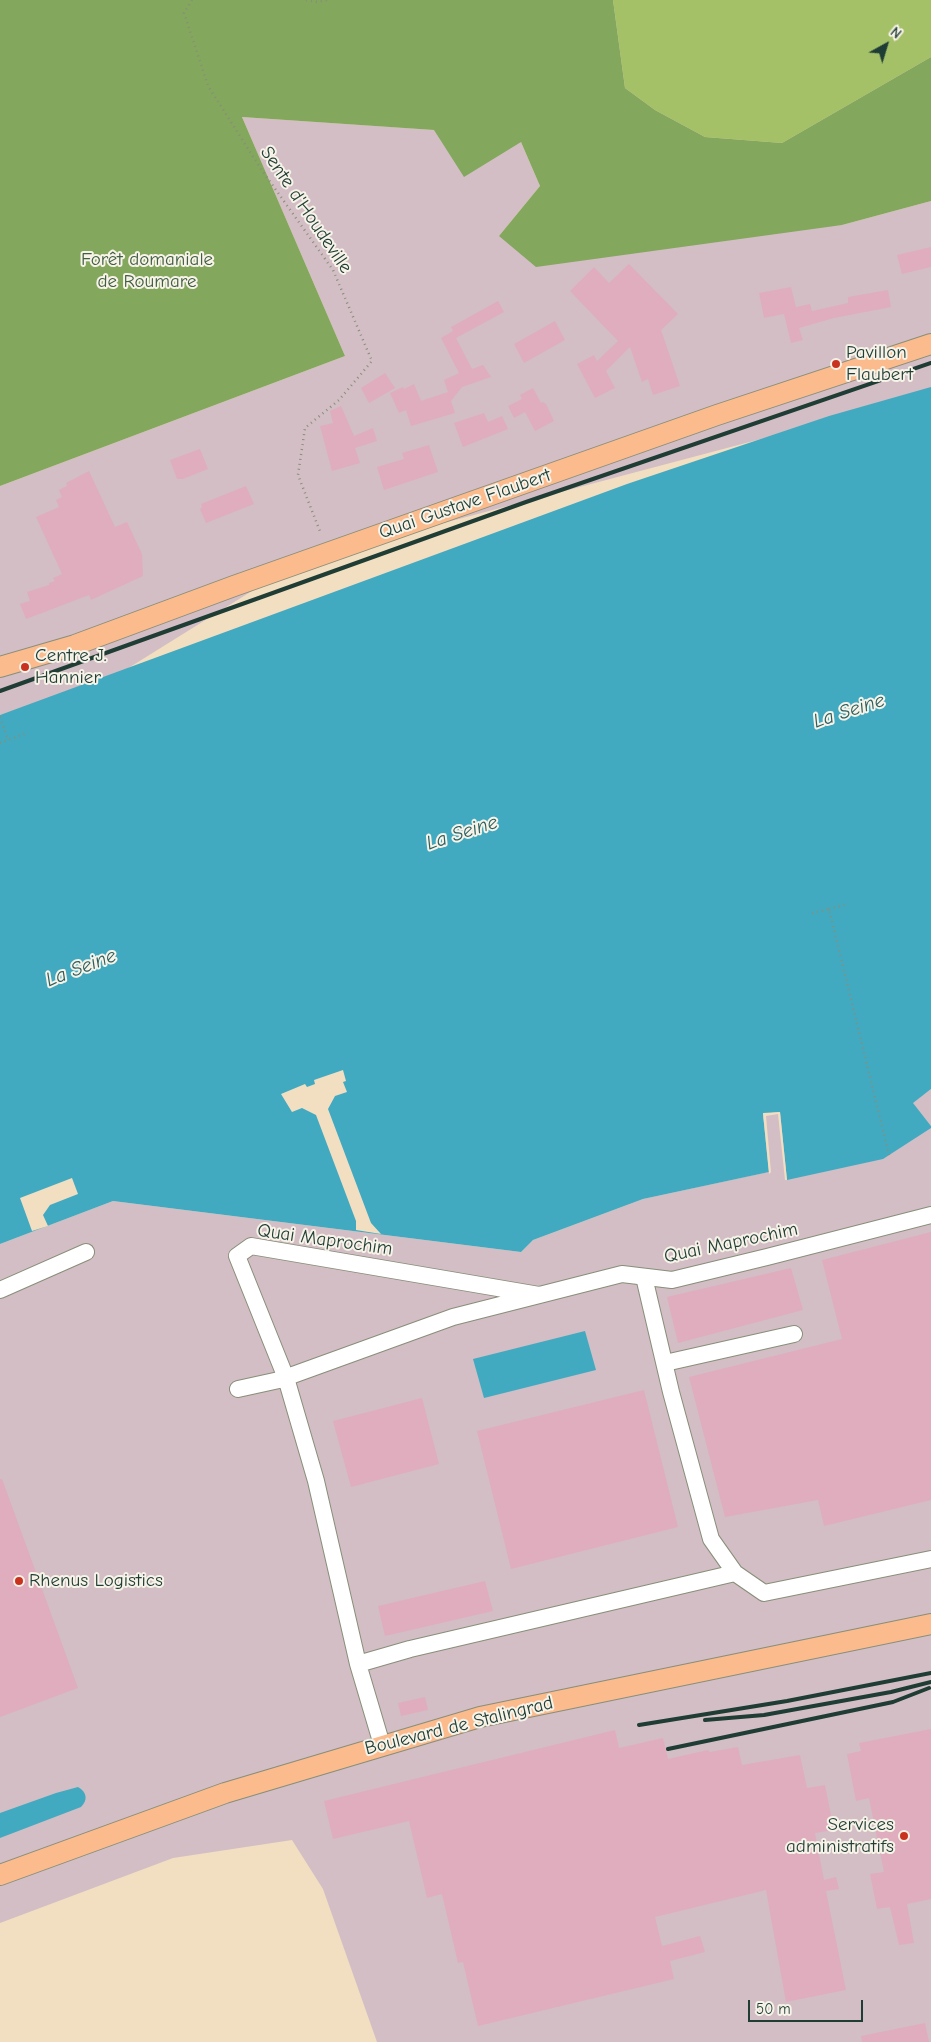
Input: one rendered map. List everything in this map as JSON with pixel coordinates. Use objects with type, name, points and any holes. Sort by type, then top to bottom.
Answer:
[{"type":"main road","name":"Quai Gustave Flaubert","points":[[0,667],[75,645],[234,586],[717,415],[931,344]]},
{"type":"main road","name":"Boulevard de Stalingrad","points":[[0,1875],[225,1793],[480,1717],[931,1624]]},
{"type":"lane","name":"Quai Maprochim","points":[[238,1389],[286,1378],[453,1317],[622,1274],[672,1280],[931,1215]]},
{"type":"lane","name":"Quai Maprochim","points":[[382,1745],[358,1664],[316,1481],[286,1378],[237,1256],[251,1246],[539,1295]]},
{"type":"lane","points":[[0,1290],[86,1252]]},
{"type":"lane","points":[[644,1277],[711,1539],[735,1573],[764,1593],[931,1559]]},
{"type":"lane","points":[[665,1363],[794,1334]]},
{"type":"lane","points":[[358,1664],[410,1649],[735,1573]]},
{"type":"path","name":"Sente d'Houdeville","points":[[192,0],[184,13],[208,86],[261,169],[333,270],[372,361],[339,400],[305,428],[298,475],[321,534]]},
{"type":"path","points":[[306,0],[318,2],[327,0]]},
{"type":"path","points":[[0,717],[8,740]]},
{"type":"path","points":[[0,743],[27,733]]},
{"type":"path","points":[[812,913],[848,904]]},
{"type":"path","points":[[829,909],[889,1155]]},
{"type":"shaded area","points":[[242,117],[435,130],[521,142],[540,186],[499,236],[842,225],[931,201],[931,394],[300,561],[114,677],[0,715],[0,486],[345,356]]},
{"type":"shaded area","points":[[931,1089],[931,1126],[912,1103]]},
{"type":"shaded area","points":[[780,1112],[931,1128],[931,2042],[377,2042],[323,1889],[292,1840],[173,1858],[0,1923],[0,1244],[113,1201],[521,1252],[533,1240],[643,1199],[768,1172],[763,1113]]},
{"type":"green space","name":"Forêt domaniale de Roumare","points":[[0,0],[613,0],[625,88],[655,110],[705,137],[782,143],[931,57],[931,201],[842,225],[536,267],[499,236],[540,186],[521,142],[464,177],[434,130],[242,117],[345,356],[0,486]]},
{"type":"green space","points":[[613,0],[931,0],[931,57],[782,143],[705,137],[655,110],[625,88]]},
{"type":"water","name":"La Seine","points":[[931,387],[931,1089],[913,1103],[931,1128],[883,1159],[787,1180],[780,1112],[763,1114],[769,1172],[643,1199],[533,1240],[521,1252],[113,1201],[0,1244],[0,715],[627,484],[829,416]]},
{"type":"water","points":[[585,1331],[596,1370],[484,1398],[473,1359]]},
{"type":"water","points":[[78,1787],[85,1796],[85,1802],[81,1807],[0,1838],[0,1813]]},
{"type":"pier","points":[[343,1070],[346,1081],[343,1082],[347,1092],[335,1096],[328,1109],[371,1223],[381,1234],[356,1230],[356,1221],[316,1115],[302,1108],[292,1112],[281,1094],[305,1084],[307,1087],[315,1084],[314,1080]]},
{"type":"pier","points":[[780,1112],[787,1180],[785,1180],[778,1114],[766,1116],[771,1172],[769,1174],[763,1113]]},
{"type":"pier","points":[[72,1178],[78,1194],[50,1205],[43,1215],[48,1226],[32,1231],[20,1198]]},
{"type":"building","points":[[931,247],[931,267],[902,274],[897,255]]},
{"type":"building","points":[[629,264],[678,314],[661,330],[680,386],[653,395],[648,379],[642,382],[630,347],[606,371],[615,388],[595,398],[577,364],[594,355],[597,361],[618,341],[570,291],[594,267],[609,283]]},
{"type":"building","points":[[791,287],[796,307],[810,304],[812,311],[848,303],[848,297],[888,290],[891,307],[834,318],[799,328],[803,340],[791,343],[784,314],[764,318],[759,293]]},
{"type":"building","points":[[498,301],[504,312],[456,338],[472,369],[483,365],[491,377],[462,387],[451,401],[455,413],[411,426],[406,410],[399,413],[390,393],[414,384],[421,401],[448,392],[444,380],[459,373],[441,338],[453,331],[451,327]]},
{"type":"building","points":[[555,321],[565,340],[524,363],[514,344]]},
{"type":"building","points":[[385,373],[395,388],[369,403],[361,388]]},
{"type":"building","points":[[533,388],[541,403],[546,404],[554,421],[535,431],[525,412],[514,418],[508,406],[522,399],[520,395]]},
{"type":"building","points":[[341,406],[354,436],[373,428],[377,441],[355,448],[360,463],[332,471],[320,426],[333,423],[330,411]]},
{"type":"building","points":[[484,413],[488,422],[502,416],[508,429],[463,447],[454,423]]},
{"type":"building","points":[[429,445],[438,472],[384,490],[377,467],[404,459],[402,453]]},
{"type":"building","points":[[200,449],[208,469],[183,479],[177,479],[170,460]]},
{"type":"building","points":[[89,471],[115,527],[127,522],[142,554],[143,576],[91,600],[89,595],[26,619],[20,604],[30,601],[27,592],[49,585],[49,583],[55,581],[53,578],[62,574],[36,517],[59,507],[56,500],[62,497],[59,490],[67,486],[66,483]]},
{"type":"building","points":[[246,486],[254,504],[206,523],[200,509],[202,507],[201,504]]},
{"type":"building","points":[[931,1232],[931,1500],[824,1526],[818,1500],[725,1517],[689,1377],[842,1339],[822,1260]]},
{"type":"building","points":[[791,1268],[803,1310],[678,1343],[667,1297]]},
{"type":"building","points":[[644,1390],[678,1527],[511,1569],[477,1431]]},
{"type":"building","points":[[422,1398],[439,1464],[351,1487],[333,1421]]},
{"type":"building","name":"Rhenus Logistics","points":[[0,1479],[2,1479],[78,1688],[0,1717]]},
{"type":"building","points":[[485,1581],[493,1611],[385,1636],[378,1606]]},
{"type":"building","points":[[425,1697],[428,1710],[401,1716],[398,1703]]},
{"type":"building","name":"Services administratifs","points":[[931,1729],[931,1899],[907,1904],[914,1943],[899,1945],[890,1907],[877,1909],[870,1874],[884,1872],[869,1798],[856,1801],[847,1754],[861,1751],[859,1743]]},
{"type":"building","points":[[615,1730],[619,1748],[663,1738],[668,1759],[708,1750],[710,1752],[738,1747],[742,1765],[800,1755],[807,1788],[825,1785],[834,1830],[815,1833],[824,1880],[836,1877],[839,1889],[826,1891],[846,1990],[786,2002],[766,1890],[655,1917],[662,1946],[700,1936],[705,1952],[670,1961],[674,1979],[478,2026],[463,1962],[458,1963],[442,1894],[427,1898],[409,1821],[333,1839],[324,1801]]},
{"type":"building","points":[[925,2023],[929,2042],[862,2042],[861,2036]]},
{"type":"railway","points":[[0,691],[526,502],[931,363]]},
{"type":"railway","points":[[639,1725],[787,1701],[931,1673]]},
{"type":"railway","points":[[705,1720],[764,1715],[891,1692],[931,1682]]},
{"type":"railway","points":[[668,1749],[893,1702],[929,1688]]},
{"type":"place","name":"Pavillon Flaubert","points":[[836,364]]},
{"type":"place","name":"Centre J. Hannier","points":[[25,667]]},
{"type":"place","name":"Rhenus Logistics","points":[[19,1581]]},
{"type":"place","name":"Services administratifs","points":[[904,1836]]}]
